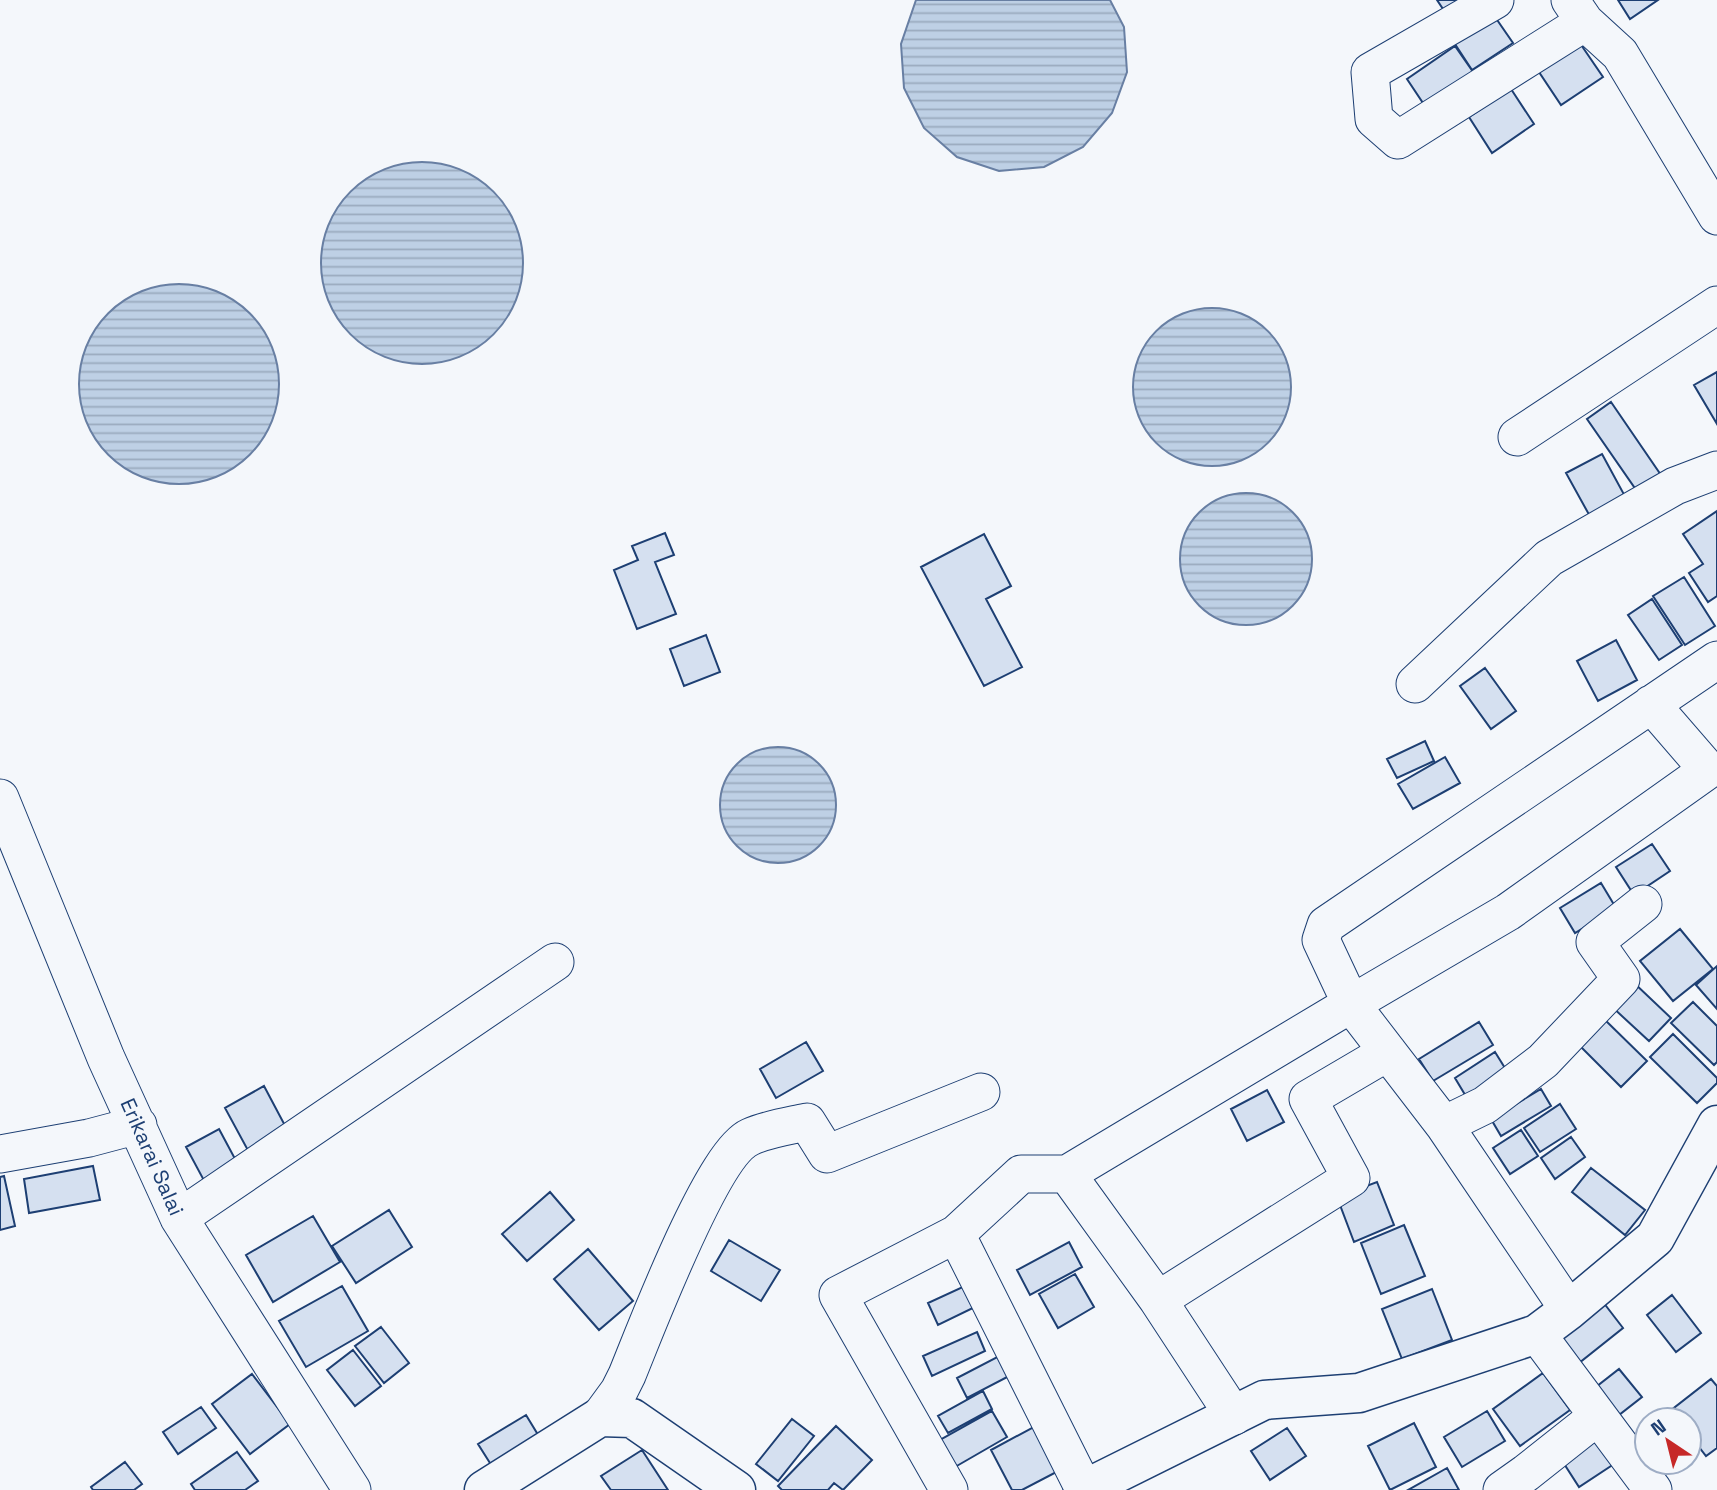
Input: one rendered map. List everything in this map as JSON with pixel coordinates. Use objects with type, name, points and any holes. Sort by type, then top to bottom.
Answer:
[{"type":"main road","points":[[1083,1490],[1264,1400],[1359,1393],[1537,1334],[1655,1238],[1712,1144]]},
{"type":"main road","points":[[484,1490],[600,1417],[632,1418],[736,1490]]},
{"type":"street","points":[[1495,0],[1370,72],[1374,119],[1398,140],[1578,11],[1620,54],[1717,216]]},
{"type":"street","points":[[1517,437],[1717,305]]},
{"type":"street","points":[[1415,684],[1549,558],[1675,486],[1717,470]]},
{"type":"street","points":[[1569,1310],[1444,1125],[1352,1004],[1321,940],[1326,925],[1717,660]]},
{"type":"street","points":[[949,1490],[838,1295],[956,1234],[1021,1174],[1067,1174],[1508,912],[1708,769],[1651,704]]},
{"type":"street","name":"Erikarai Salai","points":[[0,798],[106,1058],[178,1218],[352,1490]]},
{"type":"street","points":[[1444,1125],[1485,1105],[1543,1061],[1621,979],[1595,942],[1643,904]]},
{"type":"street","points":[[178,1218],[555,962]]},
{"type":"street","points":[[1158,1300],[1351,1178],[1308,1099],[1388,1052]]},
{"type":"street","points":[[600,1417],[627,1375],[711,1184],[735,1150],[748,1137],[807,1122],[827,1154],[981,1093]]},
{"type":"street","points":[[0,1154],[89,1138],[138,1125]]},
{"type":"street","points":[[1067,1174],[1158,1300],[1234,1416]]},
{"type":"street","points":[[956,1234],[1083,1490]]},
{"type":"street","points":[[1537,1334],[1653,1490]]},
{"type":"street","points":[[1502,1490],[1598,1416]]},
{"type":"water","points":[[916,0],[1110,0],[1124,27],[1127,72],[1112,113],[1083,147],[1044,167],[999,171],[957,157],[924,128],[904,88],[901,44]]},
{"type":"water","points":[[422,162],[461,169],[494,191],[516,224],[523,263],[516,302],[494,335],[461,357],[422,364],[383,357],[350,335],[328,302],[321,263],[328,224],[350,191],[383,169]]},
{"type":"water","points":[[179,284],[217,292],[250,313],[271,346],[279,384],[271,422],[250,455],[217,476],[179,484],[141,476],[108,455],[87,422],[79,384],[87,346],[108,313],[141,292]]},
{"type":"water","points":[[1212,308],[1242,314],[1268,331],[1285,357],[1291,387],[1285,417],[1268,443],[1242,460],[1212,466],[1182,460],[1156,443],[1139,417],[1133,387],[1139,357],[1156,331],[1182,314]]},
{"type":"water","points":[[1246,493],[1271,498],[1292,513],[1307,534],[1312,559],[1307,584],[1292,605],[1271,620],[1246,625],[1221,620],[1200,605],[1185,584],[1180,559],[1185,534],[1200,513],[1221,498]]},
{"type":"water","points":[[778,747],[800,752],[819,764],[831,783],[836,805],[831,827],[819,846],[800,858],[778,863],[756,858],[737,846],[725,827],[720,805],[725,783],[737,764],[756,752]]},
{"type":"building","points":[[1437,0],[1482,0],[1451,21]]},
{"type":"building","points":[[1618,0],[1658,0],[1630,19]]},
{"type":"building","points":[[1493,14],[1513,43],[1472,70],[1453,41]]},
{"type":"building","points":[[1573,33],[1603,77],[1561,105],[1531,60]]},
{"type":"building","points":[[1455,46],[1480,82],[1431,115],[1407,79]]},
{"type":"building","points":[[1511,89],[1534,124],[1492,153],[1469,117]]},
{"type":"building","points":[[1717,372],[1717,424],[1694,385]]},
{"type":"building","points":[[1611,402],[1663,478],[1639,494],[1587,419]]},
{"type":"building","points":[[1602,454],[1627,500],[1592,520],[1566,473]]},
{"type":"building","points":[[1717,511],[1717,596],[1708,602],[1689,573],[1703,564],[1683,534]]},
{"type":"building","points":[[665,533],[674,555],[655,562],[676,614],[637,629],[614,570],[638,560],[632,546]]},
{"type":"building","points":[[984,534],[1011,586],[986,599],[1022,667],[984,686],[921,567]]},
{"type":"building","points":[[1684,577],[1715,626],[1685,645],[1653,596]]},
{"type":"building","points":[[1652,599],[1682,645],[1659,660],[1628,615]]},
{"type":"building","points":[[706,635],[720,672],[684,686],[670,649]]},
{"type":"building","points":[[1616,640],[1637,680],[1598,701],[1577,661]]},
{"type":"building","points":[[1485,668],[1516,711],[1491,729],[1460,686]]},
{"type":"building","points":[[1425,741],[1434,761],[1397,778],[1387,759]]},
{"type":"building","points":[[1445,757],[1460,783],[1413,809],[1398,784]]},
{"type":"building","points":[[1652,844],[1670,871],[1634,895],[1616,867]]},
{"type":"building","points":[[1601,883],[1616,908],[1575,933],[1560,908]]},
{"type":"building","points":[[1680,929],[1713,969],[1673,1001],[1640,961]]},
{"type":"building","points":[[1717,966],[1717,1009],[1696,985]]},
{"type":"building","points":[[1632,981],[1671,1018],[1649,1041],[1610,1005]]},
{"type":"building","points":[[1693,1002],[1717,1026],[1717,1062],[1714,1065],[1671,1023]]},
{"type":"building","points":[[1602,1017],[1647,1061],[1621,1087],[1577,1043]]},
{"type":"building","points":[[1479,1022],[1493,1045],[1433,1081],[1419,1059]]},
{"type":"building","points":[[1673,1034],[1717,1078],[1717,1083],[1697,1103],[1650,1057]]},
{"type":"building","points":[[806,1042],[823,1071],[776,1098],[760,1069]]},
{"type":"building","points":[[1495,1052],[1508,1073],[1467,1098],[1455,1078]]},
{"type":"building","points":[[264,1086],[290,1135],[251,1156],[225,1108]]},
{"type":"building","points":[[1541,1089],[1551,1106],[1501,1136],[1491,1119]]},
{"type":"building","points":[[1267,1090],[1284,1122],[1247,1141],[1231,1109]]},
{"type":"building","points":[[1560,1104],[1576,1129],[1540,1152],[1524,1128]]},
{"type":"building","points":[[219,1129],[241,1170],[208,1188],[186,1147]]},
{"type":"building","points":[[1521,1130],[1538,1156],[1510,1174],[1493,1148]]},
{"type":"building","points":[[1571,1137],[1585,1157],[1555,1179],[1541,1158]]},
{"type":"building","points":[[93,1166],[100,1200],[29,1213],[24,1179]]},
{"type":"building","points":[[1591,1168],[1645,1210],[1625,1235],[1572,1192]]},
{"type":"building","points":[[4,1176],[15,1226],[0,1230],[0,1177]]},
{"type":"building","points":[[1377,1182],[1394,1225],[1354,1242],[1337,1197]]},
{"type":"building","points":[[550,1192],[574,1220],[527,1261],[502,1234]]},
{"type":"building","points":[[389,1210],[412,1247],[356,1283],[332,1246]]},
{"type":"building","points":[[313,1216],[340,1262],[273,1302],[246,1255]]},
{"type":"building","points":[[1404,1225],[1425,1276],[1381,1294],[1361,1243]]},
{"type":"building","points":[[729,1240],[780,1270],[761,1301],[711,1271]]},
{"type":"building","points":[[1069,1242],[1082,1267],[1030,1295],[1017,1270]]},
{"type":"building","points":[[588,1249],[633,1301],[599,1330],[554,1279]]},
{"type":"building","points":[[1075,1274],[1094,1307],[1058,1328],[1039,1294]]},
{"type":"building","points":[[967,1285],[977,1306],[938,1325],[928,1303]]},
{"type":"building","points":[[342,1286],[368,1331],[306,1367],[279,1321]]},
{"type":"building","points":[[1432,1289],[1452,1340],[1402,1359],[1382,1309]]},
{"type":"building","points":[[1672,1295],[1701,1333],[1676,1352],[1647,1315]]},
{"type":"building","points":[[1603,1302],[1623,1328],[1574,1367],[1554,1341]]},
{"type":"building","points":[[381,1327],[409,1363],[384,1383],[355,1346]]},
{"type":"building","points":[[977,1332],[985,1351],[932,1376],[923,1356]]},
{"type":"building","points":[[353,1350],[381,1386],[355,1406],[327,1370]]},
{"type":"building","points":[[1003,1354],[1013,1374],[967,1398],[957,1378]]},
{"type":"building","points":[[1619,1369],[1642,1397],[1610,1422],[1587,1394]]},
{"type":"building","points":[[1543,1373],[1570,1410],[1520,1446],[1493,1409]]},
{"type":"building","points":[[252,1374],[290,1424],[250,1454],[212,1404]]},
{"type":"building","points":[[1711,1379],[1717,1386],[1717,1448],[1706,1456],[1703,1452],[1703,1406],[1676,1406]]},
{"type":"building","points":[[983,1391],[992,1409],[948,1433],[938,1416]]},
{"type":"building","points":[[201,1407],[216,1428],[178,1454],[163,1432]]},
{"type":"building","points":[[992,1411],[1007,1437],[955,1467],[940,1440]]},
{"type":"building","points":[[1487,1411],[1505,1441],[1462,1467],[1444,1437]]},
{"type":"building","points":[[526,1415],[543,1443],[495,1471],[478,1444]]},
{"type":"building","points":[[792,1419],[814,1436],[778,1481],[756,1464]]},
{"type":"building","points":[[1043,1422],[1066,1467],[1022,1490],[1012,1490],[991,1450]]},
{"type":"building","points":[[1414,1423],[1436,1467],[1390,1490],[1368,1446]]},
{"type":"building","points":[[836,1426],[872,1460],[843,1490],[834,1483],[828,1490],[782,1490],[778,1486]]},
{"type":"building","points":[[1287,1428],[1306,1456],[1270,1480],[1251,1451]]},
{"type":"building","points":[[1596,1436],[1614,1464],[1579,1487],[1561,1459]]},
{"type":"building","points":[[642,1450],[668,1490],[611,1490],[601,1476]]},
{"type":"building","points":[[237,1452],[258,1481],[245,1490],[195,1490],[191,1484]]},
{"type":"building","points":[[125,1462],[142,1484],[134,1490],[93,1490],[91,1487]]},
{"type":"building","points":[[1447,1468],[1459,1490],[1408,1490]]}]
